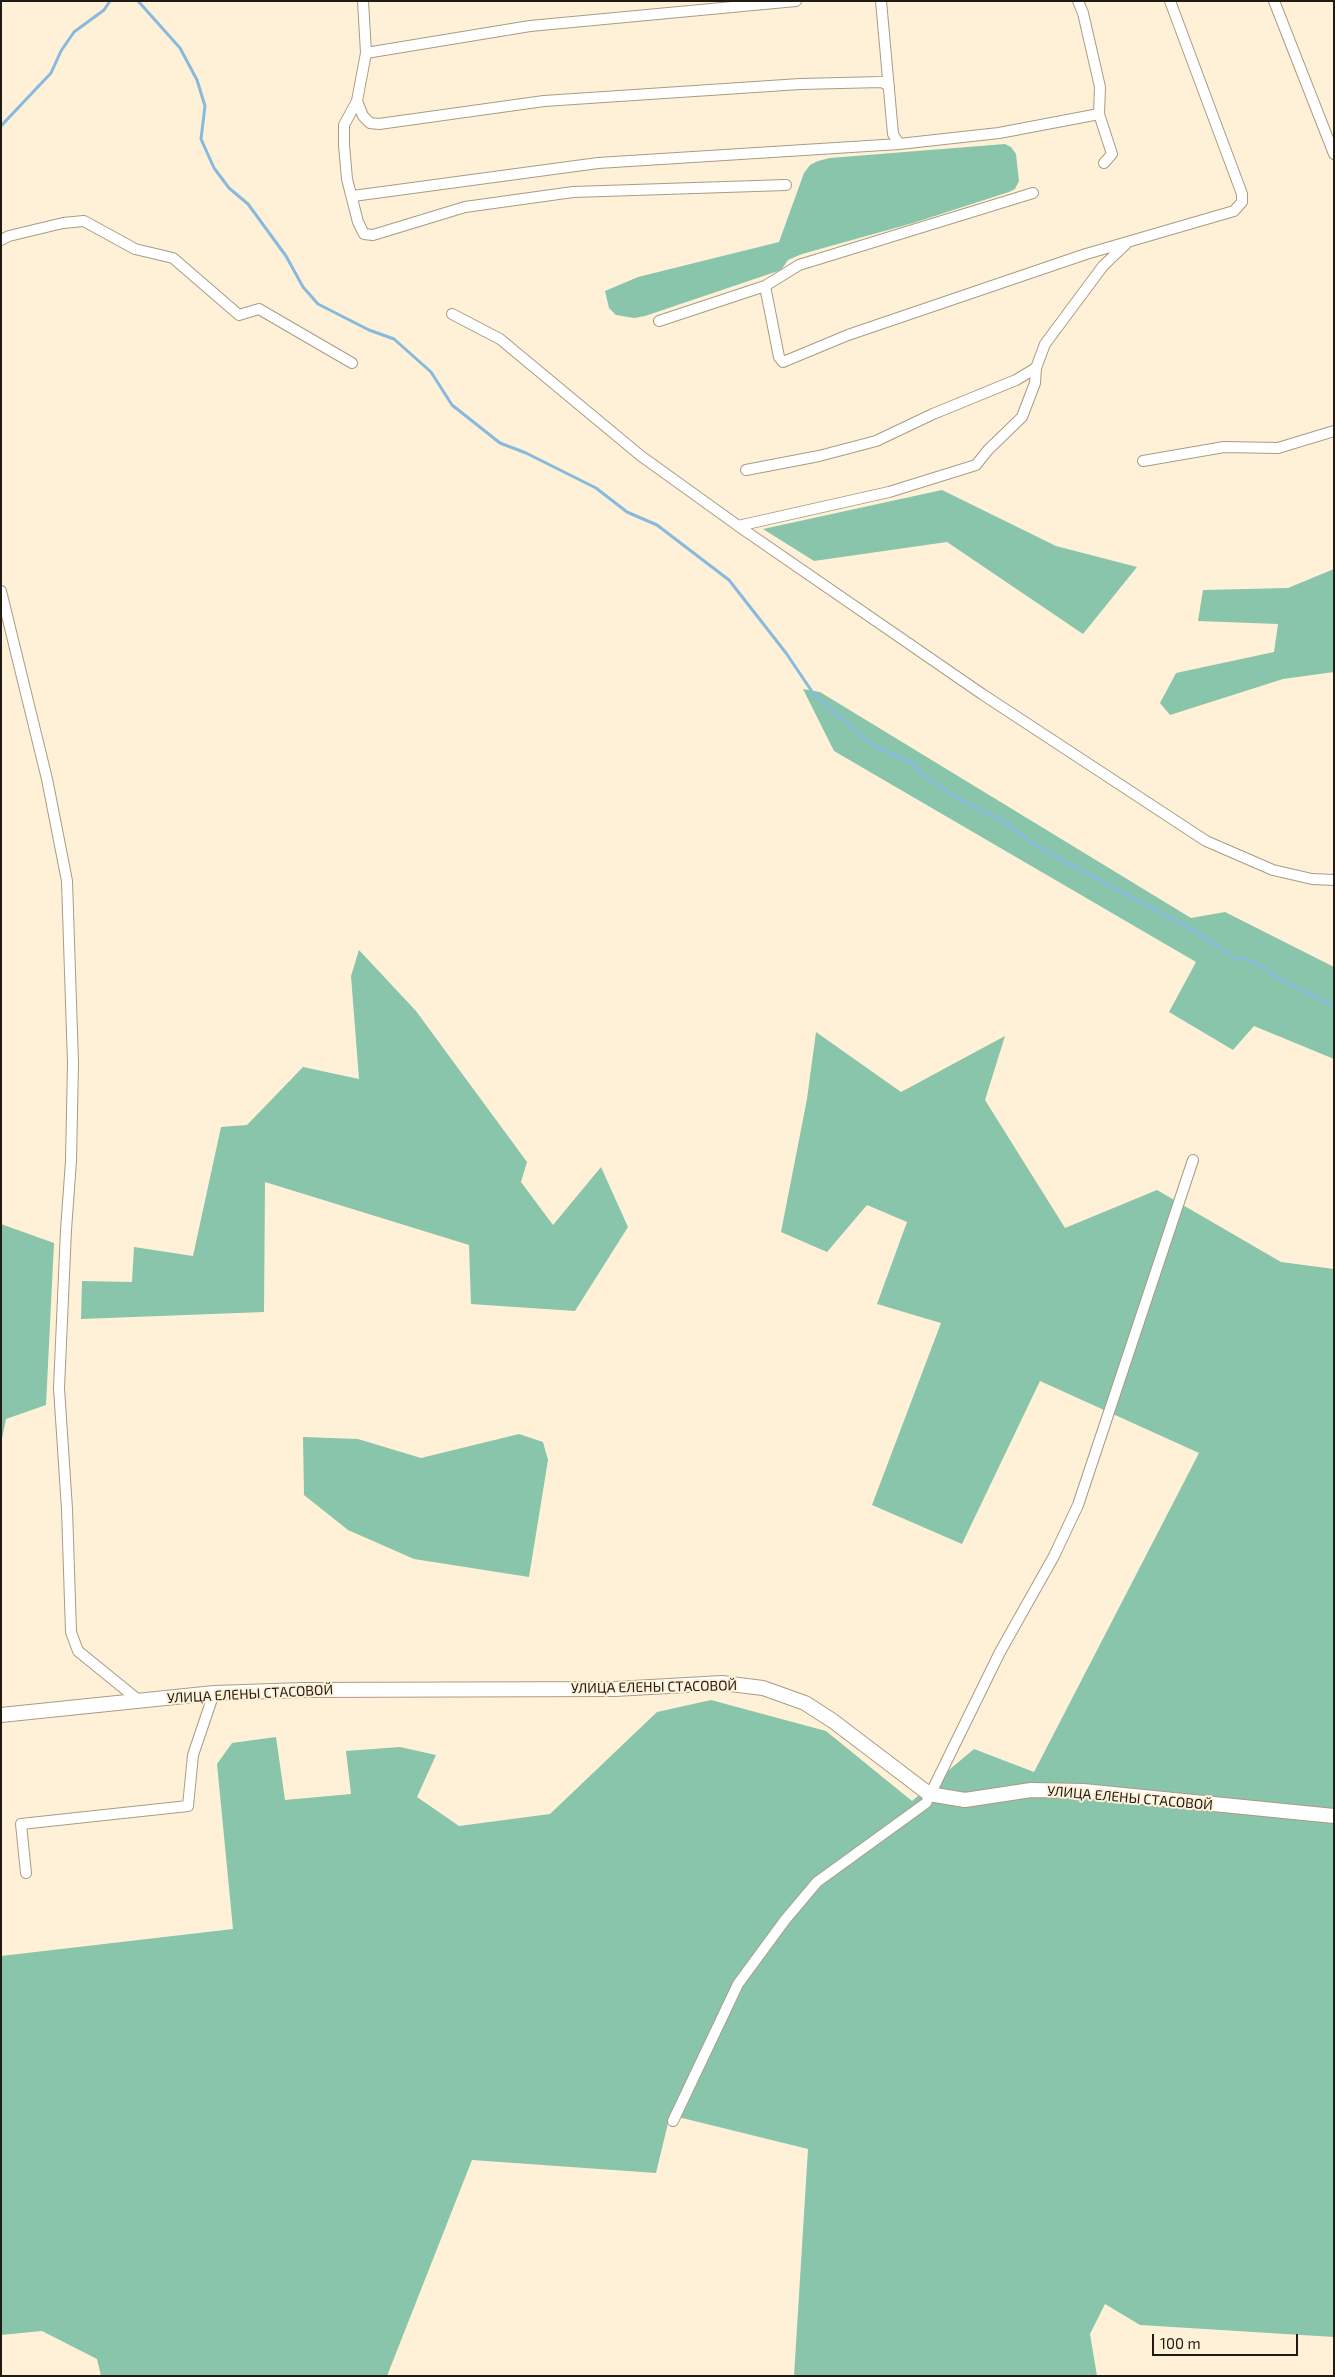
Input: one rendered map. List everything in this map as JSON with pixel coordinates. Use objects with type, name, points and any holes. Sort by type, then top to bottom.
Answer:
[{"type":"main road","name":"УЛИЦА ЕЛЕНЫ СТАСОВОЙ","points":[[1,1715],[137,1699],[214,1693],[303,1690],[614,1689],[722,1683],[763,1688],[804,1704],[832,1721],[929,1794],[965,1800],[1031,1790],[1083,1791],[1334,1816]]},
{"type":"street","points":[[363,1],[366,52],[356,101],[344,125],[347,178],[358,222],[364,234],[373,235],[465,208],[573,192],[786,185]]},
{"type":"street","points":[[366,52],[530,26],[796,1]]},
{"type":"street","points":[[882,1],[893,134],[898,144]]},
{"type":"street","points":[[1078,1],[1083,12],[1100,87],[1099,114],[1112,154],[1104,163]]},
{"type":"street","points":[[765,286],[779,357],[784,362],[848,335],[1086,254],[1234,211],[1242,202],[1242,194],[1170,1]]},
{"type":"street","points":[[1274,1],[1334,154]]},
{"type":"street","points":[[356,101],[363,116],[370,123],[379,124],[544,101],[800,84],[882,82],[889,86]]},
{"type":"street","points":[[353,196],[598,163],[898,144],[999,133],[1099,114]]},
{"type":"street","points":[[659,321],[765,286],[799,265],[1033,193]]},
{"type":"street","points":[[1,240],[9,236],[63,223],[84,221],[135,249],[173,258],[239,315],[259,309],[352,364]]},
{"type":"street","points":[[738,526],[889,492],[976,465],[988,450],[1022,417],[1035,383],[1036,368],[1045,344],[1102,266],[1128,242]]},
{"type":"street","points":[[452,314],[500,339],[641,456],[738,526],[982,694],[1206,841],[1273,870],[1312,879],[1334,880]]},
{"type":"street","points":[[746,470],[818,456],[876,441],[933,414],[1016,380],[1036,368]]},
{"type":"street","points":[[1143,461],[1224,447],[1278,448],[1334,431]]},
{"type":"street","points":[[1,592],[46,779],[67,881],[73,1063],[71,1161],[59,1388],[67,1509],[71,1632],[78,1651],[137,1699]]},
{"type":"street","points":[[673,2121],[738,1984],[785,1920],[817,1882],[926,1803],[1000,1652],[1054,1556],[1078,1504],[1193,1160]]},
{"type":"street","points":[[26,1873],[21,1824],[188,1806],[193,1755],[214,1693]]},
{"type":"green space","points":[[1005,144],[1011,147],[1016,154],[1019,181],[1015,189],[1009,192],[913,223],[802,254],[788,260],[781,270],[645,316],[634,318],[616,315],[609,308],[605,291],[638,277],[779,242],[804,173],[810,165],[818,161],[830,158]]},
{"type":"green space","points":[[942,490],[1056,546],[1137,567],[1083,634],[947,542],[814,561],[763,529]]},
{"type":"green space","points":[[1334,569],[1334,672],[1283,679],[1170,715],[1160,703],[1176,673],[1274,652],[1278,624],[1198,621],[1203,590],[1288,588]]},
{"type":"green space","points":[[803,689],[820,692],[1191,918],[1225,912],[1334,967],[1334,1059],[1254,1026],[1233,1050],[1169,1012],[1196,962],[834,751]]},
{"type":"green space","points":[[359,950],[416,1011],[527,1162],[521,1182],[553,1225],[601,1167],[628,1227],[575,1311],[471,1304],[469,1245],[265,1182],[264,1312],[81,1319],[82,1281],[132,1282],[134,1247],[193,1256],[221,1127],[247,1125],[303,1067],[359,1079],[351,976]]},
{"type":"green space","points":[[816,1032],[901,1092],[1005,1036],[985,1100],[1065,1228],[1157,1190],[1281,1262],[1334,1269],[1334,2337],[1140,2325],[1105,2304],[1090,2334],[1097,2376],[794,2376],[808,2149],[670,2115],[656,2173],[472,2160],[387,2376],[101,2376],[97,2359],[42,2331],[1,2335],[1,1956],[233,1929],[217,1764],[232,1743],[276,1737],[285,1800],[351,1794],[346,1751],[400,1747],[436,1755],[417,1797],[459,1826],[550,1814],[657,1712],[711,1700],[826,1731],[912,1801],[974,1749],[1034,1772],[1199,1453],[1040,1381],[962,1544],[872,1505],[941,1323],[877,1304],[907,1222],[867,1205],[827,1252],[781,1232],[807,1099]]},
{"type":"green space","points":[[1,1224],[54,1243],[46,1405],[6,1419],[1,1444]]},
{"type":"green space","points":[[519,1434],[543,1442],[548,1460],[529,1577],[414,1559],[348,1530],[304,1495],[303,1437],[358,1439],[421,1458]]},
{"type":"waterway","points":[[1,126],[51,73],[61,51],[74,32],[104,10],[110,1]]},
{"type":"waterway","points":[[138,1],[180,48],[197,80],[205,106],[201,139],[214,168],[229,188],[248,204],[286,256],[303,287],[318,304],[369,330],[394,339],[431,372],[452,405],[500,443],[526,453],[596,488],[627,512],[657,525],[729,580],[786,653],[813,693],[873,746],[913,763],[923,775],[964,802],[1001,820],[1038,847],[1193,930],[1237,959],[1247,959],[1269,971],[1277,978],[1334,1006]]}]
